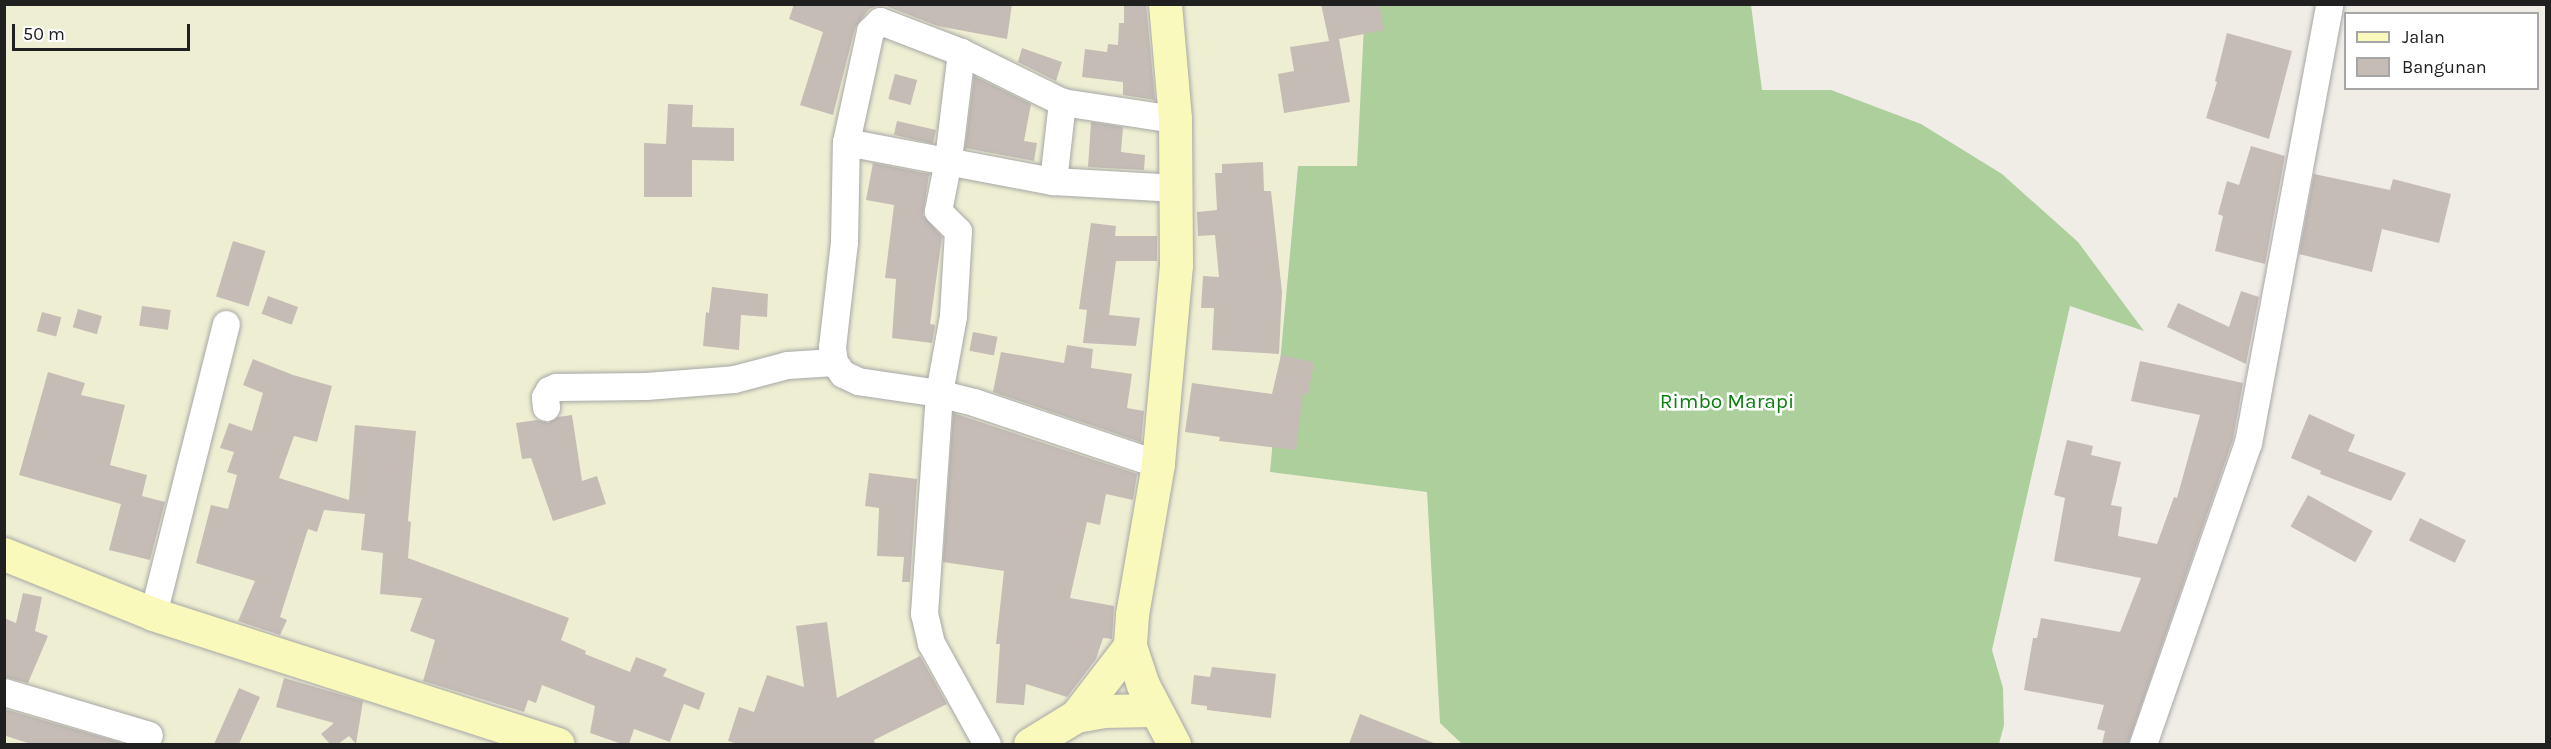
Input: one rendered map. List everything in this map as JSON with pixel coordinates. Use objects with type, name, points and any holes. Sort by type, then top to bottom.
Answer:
[{"type":"main road","points":[[1165,4],[1175,119],[1176,265],[1158,464],[1132,615],[1130,646],[1155,710],[1174,744]]},
{"type":"main road","points":[[4,554],[153,614],[558,744]]},
{"type":"main road","points":[[1076,716],[1130,646]]},
{"type":"main road","points":[[1030,744],[1076,716],[1103,711],[1155,710]]},
{"type":"street","points":[[2143,744],[2248,443],[2329,4]]},
{"type":"street","points":[[1158,464],[939,393],[858,381],[843,374],[834,362],[832,347],[843,242],[846,142],[870,31],[880,21],[961,52],[1062,102],[1175,119]]},
{"type":"street","points":[[961,52],[948,160],[938,211],[958,231],[953,316],[939,393],[924,613],[931,643],[987,744]]},
{"type":"street","points":[[1053,181],[1062,102]]},
{"type":"street","points":[[846,142],[1053,181],[1176,188]]},
{"type":"street","points":[[153,614],[226,324]]},
{"type":"street","points":[[546,407],[545,397],[549,390],[556,387],[646,386],[734,379],[787,365],[834,362]]},
{"type":"street","points":[[4,692],[149,735]]},
{"type":"green space","points":[[4,5],[1365,5],[1357,167],[1297,166],[1270,472],[1427,492],[1440,723],[1462,744],[5,744]]},
{"type":"green space","name":"Rimbo Marapi","points":[[1365,5],[1751,5],[1762,90],[1831,90],[1921,124],[2002,174],[2078,242],[2144,331],[2070,306],[1992,650],[2003,688],[2004,725],[1999,744],[1462,744],[1440,723],[1427,492],[1270,472],[1298,166],[1357,166]]},
{"type":"building","points":[[794,4],[1012,4],[1007,39],[938,26],[886,6],[869,9],[855,28],[833,115],[800,105],[823,32],[789,19]]},
{"type":"building","points":[[1124,4],[1146,4],[1155,100],[1123,95],[1123,82],[1082,77],[1085,49],[1107,52],[1108,44],[1118,45],[1119,23],[1124,23]]},
{"type":"building","points":[[1321,4],[1379,4],[1384,30],[1339,39],[1350,102],[1284,113],[1278,74],[1294,71],[1290,47],[1329,41]]},
{"type":"building","points":[[2227,33],[2292,51],[2269,139],[2206,118],[2217,82],[2215,81]]},
{"type":"building","points":[[1022,48],[1062,62],[1056,81],[1018,62]]},
{"type":"building","points":[[895,74],[917,80],[910,105],[888,99]]},
{"type":"building","points":[[974,76],[1031,104],[1024,141],[1037,143],[1034,161],[965,148]]},
{"type":"building","points":[[668,104],[693,105],[692,127],[734,128],[734,161],[692,160],[692,197],[644,197],[644,143],[666,144]]},
{"type":"building","points":[[897,121],[936,130],[933,144],[894,135]]},
{"type":"building","points":[[1091,122],[1123,127],[1121,152],[1145,155],[1144,170],[1088,167]]},
{"type":"building","points":[[2251,146],[2285,156],[2265,264],[2215,251],[2223,216],[2218,214],[2227,181],[2239,185]]},
{"type":"building","points":[[1263,162],[1264,191],[1271,191],[1282,292],[1279,354],[1212,350],[1214,308],[1201,308],[1203,276],[1219,277],[1215,235],[1198,236],[1197,212],[1217,210],[1215,173],[1222,173],[1222,164]]},
{"type":"building","points":[[873,163],[929,174],[923,215],[942,237],[930,324],[935,325],[932,343],[892,338],[896,279],[885,278],[894,205],[866,200]]},
{"type":"building","points":[[2314,174],[2390,190],[2393,179],[2451,194],[2439,243],[2382,229],[2372,272],[2299,254]]},
{"type":"building","points":[[1091,223],[1116,226],[1115,236],[1157,236],[1157,261],[1116,261],[1109,315],[1140,318],[1136,346],[1083,343],[1087,310],[1079,309]]},
{"type":"building","points":[[233,241],[266,251],[249,306],[216,296]]},
{"type":"building","points":[[712,287],[768,294],[767,317],[741,315],[739,350],[703,346],[706,312],[709,313]]},
{"type":"building","points":[[2241,291],[2259,297],[2246,364],[2167,327],[2178,303],[2229,327]]},
{"type":"building","points":[[268,296],[298,307],[292,325],[262,314]]},
{"type":"building","points":[[142,306],[171,310],[168,330],[139,326]]},
{"type":"building","points":[[78,309],[102,316],[97,334],[73,327]]},
{"type":"building","points":[[42,312],[61,317],[56,336],[37,331]]},
{"type":"building","points":[[973,332],[998,337],[994,355],[969,351]]},
{"type":"building","points":[[1067,345],[1093,349],[1091,368],[1132,374],[1127,408],[1144,411],[1141,442],[993,392],[1001,352],[1064,363]]},
{"type":"building","points":[[1281,355],[1314,362],[1308,395],[1303,394],[1296,450],[1219,441],[1220,437],[1185,432],[1192,383],[1272,394]]},
{"type":"building","points":[[253,359],[293,375],[332,386],[317,442],[294,436],[279,478],[349,500],[355,425],[416,431],[408,521],[411,522],[408,558],[569,618],[561,640],[586,651],[585,654],[630,672],[636,657],[667,669],[663,676],[705,693],[699,710],[684,704],[670,742],[634,729],[629,744],[622,744],[590,733],[595,706],[542,685],[536,703],[528,700],[524,712],[423,681],[435,640],[410,631],[422,598],[380,594],[383,553],[361,550],[365,514],[324,510],[317,532],[308,529],[280,617],[287,620],[280,635],[238,621],[255,581],[196,563],[211,505],[228,509],[237,475],[227,472],[234,452],[220,448],[229,423],[252,431],[263,393],[243,385]]},
{"type":"building","points":[[2140,361],[2243,383],[2233,439],[2128,744],[2102,744],[2105,731],[2097,729],[2104,705],[2024,690],[2033,638],[2037,638],[2041,618],[2120,632],[2141,578],[2054,561],[2065,498],[2054,495],[2067,440],[2093,446],[2091,455],[2121,462],[2111,505],[2122,507],[2118,536],[2157,544],[2174,497],[2177,498],[2200,415],[2131,401]]},
{"type":"building","points":[[48,372],[85,383],[81,395],[125,405],[110,465],[147,475],[142,496],[165,502],[150,560],[109,550],[121,504],[19,475]]},
{"type":"building","points":[[953,413],[1137,474],[1133,500],[1106,494],[1100,525],[1087,522],[1070,598],[1114,606],[1112,639],[1103,638],[1096,659],[1067,697],[1026,684],[1024,705],[996,703],[1000,644],[996,644],[1004,571],[943,562]]},
{"type":"building","points":[[2309,414],[2355,435],[2348,451],[2406,473],[2391,501],[2320,474],[2321,471],[2291,458]]},
{"type":"building","points":[[572,415],[582,481],[597,476],[606,504],[553,521],[531,458],[522,459],[516,423],[537,420],[548,423],[558,417]]},
{"type":"building","points":[[869,473],[917,479],[910,582],[902,582],[904,557],[877,556],[879,508],[865,506]]},
{"type":"building","points":[[2308,495],[2373,531],[2355,562],[2291,526]]},
{"type":"building","points":[[2420,518],[2466,540],[2455,563],[2409,540]]},
{"type":"building","points":[[23,593],[42,597],[35,631],[48,636],[28,683],[4,677],[4,618],[16,623]]},
{"type":"building","points":[[827,622],[837,698],[920,656],[947,704],[874,740],[875,744],[738,744],[728,741],[739,707],[754,712],[767,675],[804,687],[796,626]]},
{"type":"building","points":[[1212,667],[1276,674],[1271,718],[1207,710],[1207,706],[1191,704],[1194,675],[1210,677]]},
{"type":"building","points":[[284,678],[363,701],[356,744],[349,736],[338,744],[330,744],[321,734],[334,723],[276,707]]},
{"type":"building","points":[[239,688],[260,697],[239,744],[214,744]]},
{"type":"building","points":[[4,709],[126,744],[31,744],[6,736],[4,739]]},
{"type":"building","points":[[1360,714],[1434,743],[1434,744],[1349,744]]}]
